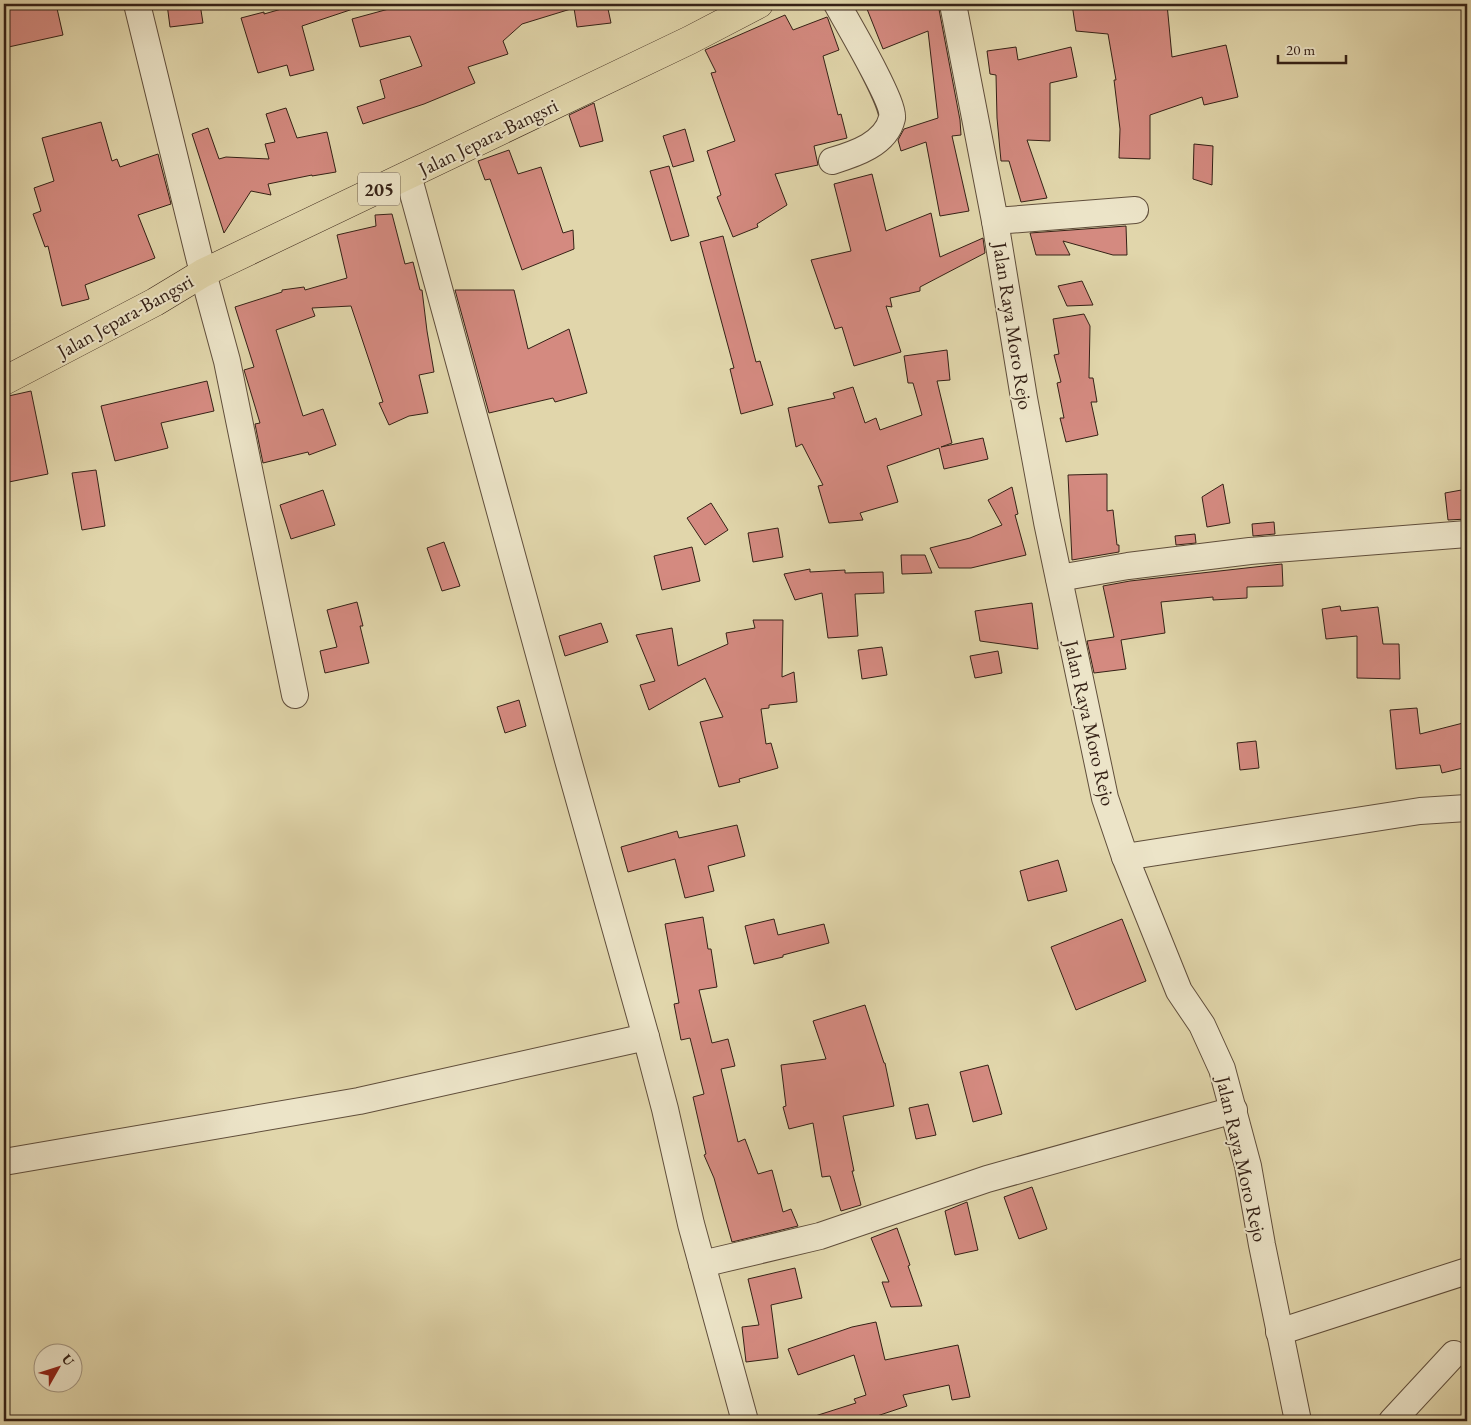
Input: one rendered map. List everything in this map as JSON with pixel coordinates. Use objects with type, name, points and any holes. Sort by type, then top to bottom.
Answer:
[{"type":"main road","name":"Jalan Jepara-Bangsri","points":[[4,381],[155,302],[203,273],[682,44],[757,4]]},
{"type":"street","points":[[137,4],[203,273],[228,361],[295,694]]},
{"type":"street","points":[[832,162],[856,154],[882,137],[890,125],[893,115],[884,91],[837,4]]},
{"type":"street","name":"Jalan Raya Moro Rejo","points":[[953,4],[995,221],[1024,398],[1105,798],[1125,857],[1179,991],[1202,1025],[1222,1069],[1248,1166],[1279,1332],[1298,1421]]},
{"type":"street","points":[[408,175],[570,769],[646,1037],[665,1109],[691,1224],[745,1421]]},
{"type":"street","points":[[995,221],[1135,210]]},
{"type":"street","points":[[1059,578],[1128,566],[1250,551],[1467,534]]},
{"type":"street","points":[[1125,857],[1420,811],[1467,808]]},
{"type":"street","points":[[4,1162],[359,1101],[646,1037]]},
{"type":"street","points":[[702,1264],[820,1236],[987,1179],[1234,1110]]},
{"type":"street","points":[[1279,1332],[1467,1271]]},
{"type":"street","points":[[1392,1421],[1454,1354]]},
{"type":"building","points":[[4,4],[56,4],[63,35],[4,48]]},
{"type":"building","points":[[167,4],[200,4],[203,23],[170,27]]},
{"type":"building","points":[[299,4],[359,4],[359,7],[302,26],[314,70],[290,76],[287,65],[258,73],[241,18],[264,12],[264,14]]},
{"type":"building","points":[[407,4],[607,4],[611,23],[577,27],[574,8],[522,24],[503,41],[508,54],[468,67],[475,83],[424,104],[363,124],[357,107],[385,98],[380,80],[422,66],[410,36],[360,47],[352,19]]},
{"type":"building","points":[[865,4],[938,4],[960,120],[961,135],[952,136],[969,211],[940,216],[926,142],[901,151],[898,140],[904,129],[938,118],[928,31],[883,49]]},
{"type":"building","points":[[1072,4],[1167,4],[1172,57],[1226,45],[1238,97],[1204,105],[1202,97],[1150,115],[1150,159],[1119,158],[1120,129],[1114,80],[1116,80],[1108,34],[1076,31]]},
{"type":"building","points":[[785,15],[793,30],[827,17],[839,50],[823,56],[838,115],[841,114],[847,138],[814,146],[818,165],[775,174],[787,205],[757,224],[758,227],[733,237],[717,197],[721,195],[707,151],[735,141],[711,73],[716,72],[705,50]]},
{"type":"building","points":[[1016,47],[1018,60],[1071,47],[1077,77],[1050,83],[1050,141],[1027,140],[1047,198],[1021,202],[1009,161],[1001,161],[996,75],[990,74],[987,51]]},
{"type":"building","points":[[594,103],[603,141],[580,147],[569,115]]},
{"type":"building","points":[[286,108],[297,138],[327,132],[336,172],[268,184],[271,195],[251,191],[224,233],[192,134],[208,128],[219,159],[226,157],[269,159],[265,144],[275,142],[266,114]]},
{"type":"building","points":[[101,122],[112,161],[117,159],[120,167],[158,154],[171,204],[138,215],[155,258],[85,285],[89,299],[62,306],[48,246],[45,247],[33,214],[41,211],[34,188],[54,181],[42,138]]},
{"type":"building","points":[[685,129],[694,161],[673,167],[663,136]]},
{"type":"building","points":[[1194,144],[1213,146],[1212,185],[1193,179]]},
{"type":"building","points":[[509,150],[518,174],[541,167],[563,233],[573,230],[574,249],[522,270],[490,179],[485,180],[478,161]]},
{"type":"building","points":[[669,166],[689,236],[671,241],[650,171]]},
{"type":"building","points":[[872,174],[886,231],[931,213],[940,257],[983,238],[985,253],[920,287],[920,291],[890,298],[892,307],[886,306],[901,352],[854,366],[842,327],[835,329],[811,260],[851,251],[834,184]]},
{"type":"building","points":[[392,214],[405,264],[413,262],[420,290],[422,290],[434,372],[419,375],[428,413],[409,416],[389,425],[379,403],[383,402],[351,306],[312,308],[315,316],[276,330],[303,416],[323,409],[336,445],[309,455],[308,452],[263,463],[255,424],[260,423],[244,370],[254,367],[235,307],[282,292],[282,290],[304,287],[305,290],[347,278],[337,235],[376,226],[375,215]]},
{"type":"building","points":[[1126,226],[1127,255],[1113,255],[1063,241],[1070,255],[1036,255],[1030,233]]},
{"type":"building","points":[[723,236],[756,362],[760,361],[773,405],[741,414],[730,369],[734,368],[700,242]]},
{"type":"building","points":[[1082,281],[1093,305],[1067,306],[1058,286]]},
{"type":"building","points":[[455,290],[514,290],[528,349],[569,329],[587,393],[555,402],[553,398],[489,413]]},
{"type":"building","points":[[1084,314],[1090,326],[1089,378],[1093,378],[1097,402],[1091,402],[1098,435],[1066,442],[1060,418],[1064,418],[1057,383],[1061,382],[1054,355],[1059,354],[1053,319]]},
{"type":"building","points":[[947,350],[950,380],[937,381],[952,443],[941,447],[983,438],[988,459],[944,469],[939,448],[887,466],[898,502],[860,513],[863,520],[829,523],[818,486],[823,485],[802,444],[796,447],[788,408],[835,398],[833,393],[853,387],[865,423],[876,418],[880,430],[922,415],[913,383],[908,383],[904,356]]},
{"type":"building","points":[[207,381],[214,411],[161,423],[168,448],[115,461],[101,406]]},
{"type":"building","points":[[31,391],[48,474],[4,483],[4,397]]},
{"type":"building","points":[[96,470],[105,526],[82,530],[72,473]]},
{"type":"building","points":[[1107,474],[1107,511],[1113,510],[1119,552],[1072,560],[1068,475]]},
{"type":"building","points":[[1223,484],[1230,523],[1207,527],[1202,497]]},
{"type":"building","points":[[1012,487],[1018,514],[1015,515],[1026,555],[971,568],[939,568],[930,548],[970,538],[1002,525],[988,500]]},
{"type":"building","points":[[1467,489],[1467,519],[1448,520],[1445,493]]},
{"type":"building","points":[[323,490],[335,525],[291,539],[280,505]]},
{"type":"building","points":[[711,503],[728,530],[705,545],[687,518]]},
{"type":"building","points":[[1274,522],[1275,534],[1253,536],[1252,524]]},
{"type":"building","points":[[778,528],[783,557],[753,562],[748,533]]},
{"type":"building","points":[[1195,534],[1196,543],[1176,545],[1175,536]]},
{"type":"building","points":[[444,542],[460,586],[442,591],[427,548]]},
{"type":"building","points":[[692,547],[700,581],[662,590],[654,556]]},
{"type":"building","points":[[901,555],[925,555],[932,573],[902,574]]},
{"type":"building","points":[[1282,564],[1283,586],[1247,587],[1247,598],[1213,600],[1213,597],[1161,602],[1165,633],[1121,640],[1126,669],[1094,673],[1087,641],[1114,637],[1103,586],[1130,581]]},
{"type":"building","points":[[810,569],[810,572],[845,570],[845,573],[883,572],[884,593],[855,594],[858,636],[828,638],[822,593],[795,600],[784,574]]},
{"type":"building","points":[[357,602],[363,626],[360,626],[369,663],[325,673],[320,651],[337,647],[327,610]]},
{"type":"building","points":[[1032,603],[1038,649],[980,641],[975,611]]},
{"type":"building","points":[[1340,606],[1341,611],[1378,607],[1383,644],[1399,644],[1400,679],[1357,678],[1357,636],[1326,639],[1322,609]]},
{"type":"building","points":[[753,620],[783,620],[782,677],[794,672],[797,702],[769,705],[769,708],[761,709],[766,744],[771,743],[778,768],[739,779],[740,782],[719,787],[700,722],[723,717],[705,678],[649,710],[640,685],[655,681],[636,635],[672,628],[678,666],[728,644],[726,633],[755,628]]},
{"type":"building","points":[[601,623],[608,642],[565,656],[559,636]]},
{"type":"building","points":[[882,647],[887,675],[862,679],[858,650]]},
{"type":"building","points":[[998,651],[1002,673],[975,678],[970,656]]},
{"type":"building","points":[[519,700],[526,726],[505,733],[497,707]]},
{"type":"building","points":[[1417,708],[1420,734],[1467,722],[1467,767],[1442,773],[1440,765],[1396,769],[1390,710]]},
{"type":"building","points":[[1256,741],[1259,768],[1240,770],[1237,743]]},
{"type":"building","points":[[737,825],[745,856],[708,866],[714,891],[685,898],[675,859],[628,872],[621,847],[677,831],[679,838]]},
{"type":"building","points":[[1058,860],[1067,891],[1028,901],[1020,871]]},
{"type":"building","points":[[703,917],[708,949],[711,949],[717,987],[699,990],[712,1043],[728,1039],[735,1066],[721,1069],[738,1142],[745,1139],[758,1174],[772,1170],[783,1212],[791,1209],[798,1226],[732,1242],[714,1178],[704,1155],[706,1154],[693,1097],[704,1094],[690,1038],[681,1040],[674,1004],[679,1003],[665,924]]},
{"type":"building","points":[[774,919],[778,935],[824,924],[829,943],[754,964],[745,926]]},
{"type":"building","points":[[1122,919],[1146,981],[1076,1010],[1051,947]]},
{"type":"building","points":[[865,1005],[885,1063],[894,1106],[843,1116],[854,1171],[852,1171],[861,1205],[841,1211],[830,1176],[822,1177],[813,1123],[789,1129],[783,1107],[786,1106],[781,1065],[826,1059],[813,1021]]},
{"type":"building","points":[[988,1065],[1002,1114],[973,1122],[960,1072]]},
{"type":"building","points":[[928,1104],[936,1135],[916,1139],[909,1108]]},
{"type":"building","points":[[1032,1187],[1047,1229],[1019,1239],[1004,1197]]},
{"type":"building","points":[[967,1202],[978,1250],[955,1255],[945,1211]]},
{"type":"building","points":[[897,1228],[922,1306],[891,1307],[882,1282],[889,1282],[871,1238]]},
{"type":"building","points":[[795,1268],[802,1298],[771,1305],[778,1358],[746,1362],[742,1327],[759,1325],[748,1279]]},
{"type":"building","points":[[876,1322],[885,1360],[958,1345],[970,1397],[952,1400],[949,1385],[903,1395],[907,1406],[862,1421],[812,1421],[812,1417],[856,1403],[854,1399],[866,1395],[854,1355],[798,1375],[788,1349],[852,1327]]}]
